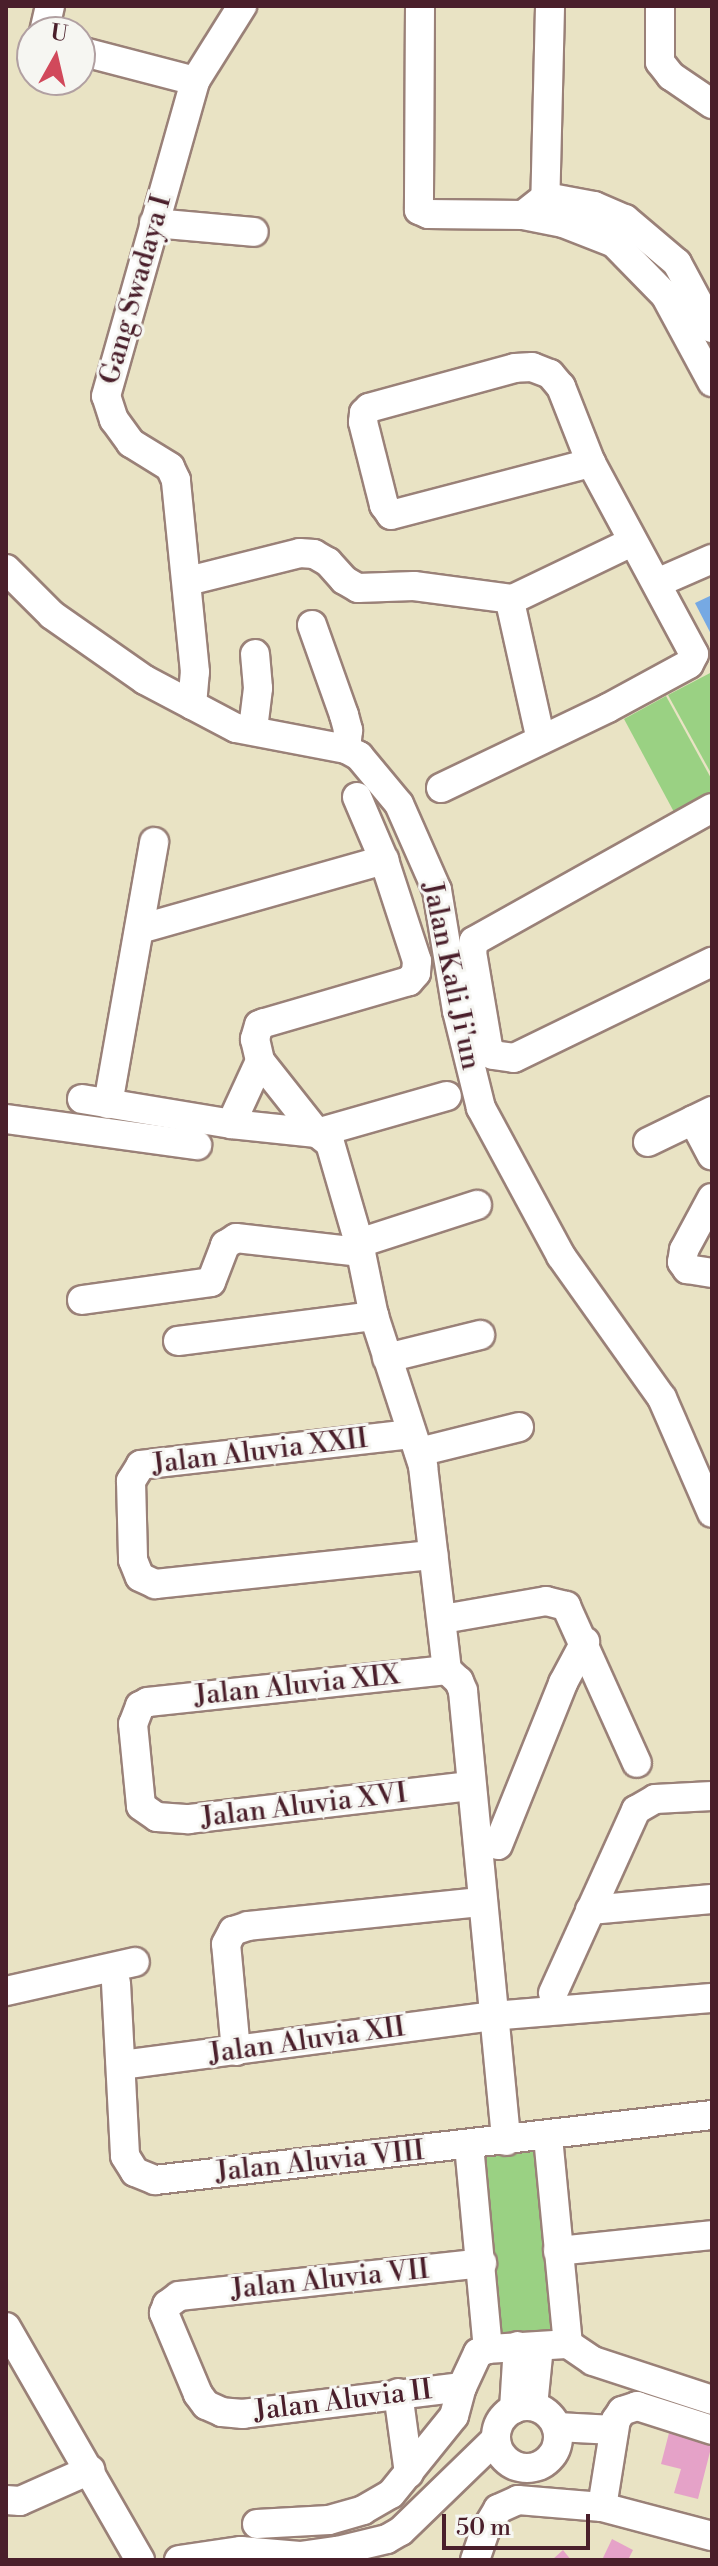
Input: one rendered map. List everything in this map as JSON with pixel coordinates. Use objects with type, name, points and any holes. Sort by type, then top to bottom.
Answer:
[{"type":"street","name":"Gang Swadaya I","points":[[192,705],[195,672],[176,480],[170,467],[131,443],[114,420],[106,396],[195,81],[242,6]]},
{"type":"street","points":[[420,6],[419,210],[428,214],[538,211],[614,243],[641,267],[693,295],[712,328]]},
{"type":"street","points":[[538,211],[550,6]]},
{"type":"street","points":[[660,6],[660,62],[671,76],[712,104]]},
{"type":"street","points":[[96,55],[195,81]]},
{"type":"street","points":[[154,223],[254,232]]},
{"type":"street","points":[[693,295],[712,382]]},
{"type":"street","points":[[441,788],[689,664],[694,654],[591,463],[561,387],[550,374],[532,367],[515,368],[369,408],[364,413],[363,422],[384,505],[391,515],[591,463]]},
{"type":"street","points":[[188,581],[300,553],[314,554],[328,562],[344,580],[358,588],[414,586],[513,599],[632,542]]},
{"type":"street","points":[[657,583],[712,559]]},
{"type":"street","points":[[6,569],[52,615],[145,680],[192,705],[236,728],[346,749],[348,730],[344,715],[312,625]]},
{"type":"street","points":[[513,599],[511,606],[541,740]]},
{"type":"street","points":[[253,729],[258,688],[255,654]]},
{"type":"street","name":"Jalan Kali Ji'un","points":[[346,749],[359,756],[399,804],[437,890],[457,1011],[481,1108],[561,1256],[662,1398],[712,1513]]},
{"type":"street","points":[[357,797],[384,860],[417,961],[413,978],[259,1025],[255,1039],[260,1061],[317,1133],[330,1143],[360,1248],[374,1316],[415,1443],[443,1619],[447,1670],[463,1691],[506,2141]]},
{"type":"street","points":[[712,808],[474,941],[472,952],[488,1047],[493,1055],[505,1060],[712,962]]},
{"type":"street","points":[[154,842],[140,929],[95,1102],[231,1124],[317,1133],[447,1096]]},
{"type":"street","points":[[140,929],[384,860]]},
{"type":"street","points":[[231,1124],[260,1061]]},
{"type":"street","points":[[648,1142],[702,1115],[712,1155]]},
{"type":"street","points":[[6,1119],[197,1145]]},
{"type":"street","points":[[712,1198],[684,1250],[682,1262],[687,1269],[712,1273]]},
{"type":"street","points":[[82,1300],[211,1282],[225,1245],[236,1238],[360,1248],[477,1205]]},
{"type":"street","points":[[178,1341],[374,1316]]},
{"type":"street","points":[[387,1358],[480,1335]]},
{"type":"street","points":[[415,1443],[519,1427]]},
{"type":"street","name":"Jalan Aluvia XXII","points":[[415,1443],[152,1461],[134,1471],[130,1494],[135,1570],[140,1577],[155,1584],[433,1555]]},
{"type":"street","points":[[443,1619],[546,1601],[561,1602],[585,1642],[637,1763]]},
{"type":"street","points":[[498,1845],[563,1683],[585,1642]]},
{"type":"street","name":"Jalan Aluvia XIX","points":[[141,1806],[133,1724],[140,1706],[148,1702],[447,1670]]},
{"type":"street","name":"Jalan Aluvia XVI","points":[[141,1806],[157,1817],[189,1819],[471,1786]]},
{"type":"street","points":[[553,1993],[636,1810],[655,1799],[712,1796]]},
{"type":"street","points":[[590,1910],[712,1899]]},
{"type":"street","points":[[236,2051],[226,1944],[228,1935],[238,1927],[481,1902]]},
{"type":"street","points":[[6,1991],[135,1962]]},
{"type":"street","points":[[116,1983],[121,2065]]},
{"type":"street","name":"Jalan Aluvia XII","points":[[121,2065],[492,2016],[712,1998]]},
{"type":"street","name":"Jalan Aluvia VIII","points":[[121,2065],[125,2156],[135,2172],[162,2180],[548,2137],[712,2115]]},
{"type":"street","points":[[548,2137],[568,2344]]},
{"type":"street","points":[[469,2145],[488,2349]]},
{"type":"street","points":[[558,2251],[712,2235]]},
{"type":"street","name":"Jalan Aluvia VII","points":[[179,2296],[482,2263]]},
{"type":"street","name":"Jalan Aluvia II","points":[[179,2296],[167,2305],[164,2319],[206,2405],[243,2414],[462,2387]]},
{"type":"street","points":[[6,2327],[140,2560]]},
{"type":"street","points":[[257,2524],[329,2520],[363,2510],[391,2494],[454,2416],[462,2387],[478,2353],[488,2349],[568,2344],[593,2361],[712,2400]]},
{"type":"street","points":[[523,2408],[528,2346]]},
{"type":"street","points":[[398,2393],[409,2473]]},
{"type":"street","points":[[602,2507],[613,2438],[622,2411],[637,2406],[712,2430]]},
{"type":"street","points":[[179,2560],[241,2551],[300,2556],[387,2539],[401,2531],[496,2439],[500,2421],[523,2408],[543,2410],[558,2435],[555,2453],[541,2466],[522,2469],[504,2459],[496,2439]]},
{"type":"street","points":[[558,2435],[613,2438]]},
{"type":"street","points":[[461,2475],[496,2461],[513,2465]]},
{"type":"street","points":[[6,2500],[20,2501],[90,2470]]},
{"type":"street","points":[[475,2560],[485,2531],[498,2509],[518,2500],[602,2507],[712,2536]]},
{"type":"green space","points":[[712,672],[712,775],[668,695]]},
{"type":"green space","points":[[666,696],[712,780],[712,791],[674,812],[624,719]]},
{"type":"green space","points":[[536,2149],[555,2330],[500,2336],[481,2155]]},
{"type":"water","points":[[712,595],[712,636],[695,603]]},
{"type":"building","points":[[669,2433],[712,2444],[698,2499],[674,2493],[681,2469],[661,2464]]},
{"type":"building","points":[[612,2539],[633,2550],[628,2560],[602,2560]]},
{"type":"building","points":[[563,2550],[571,2560],[552,2560]]}]
